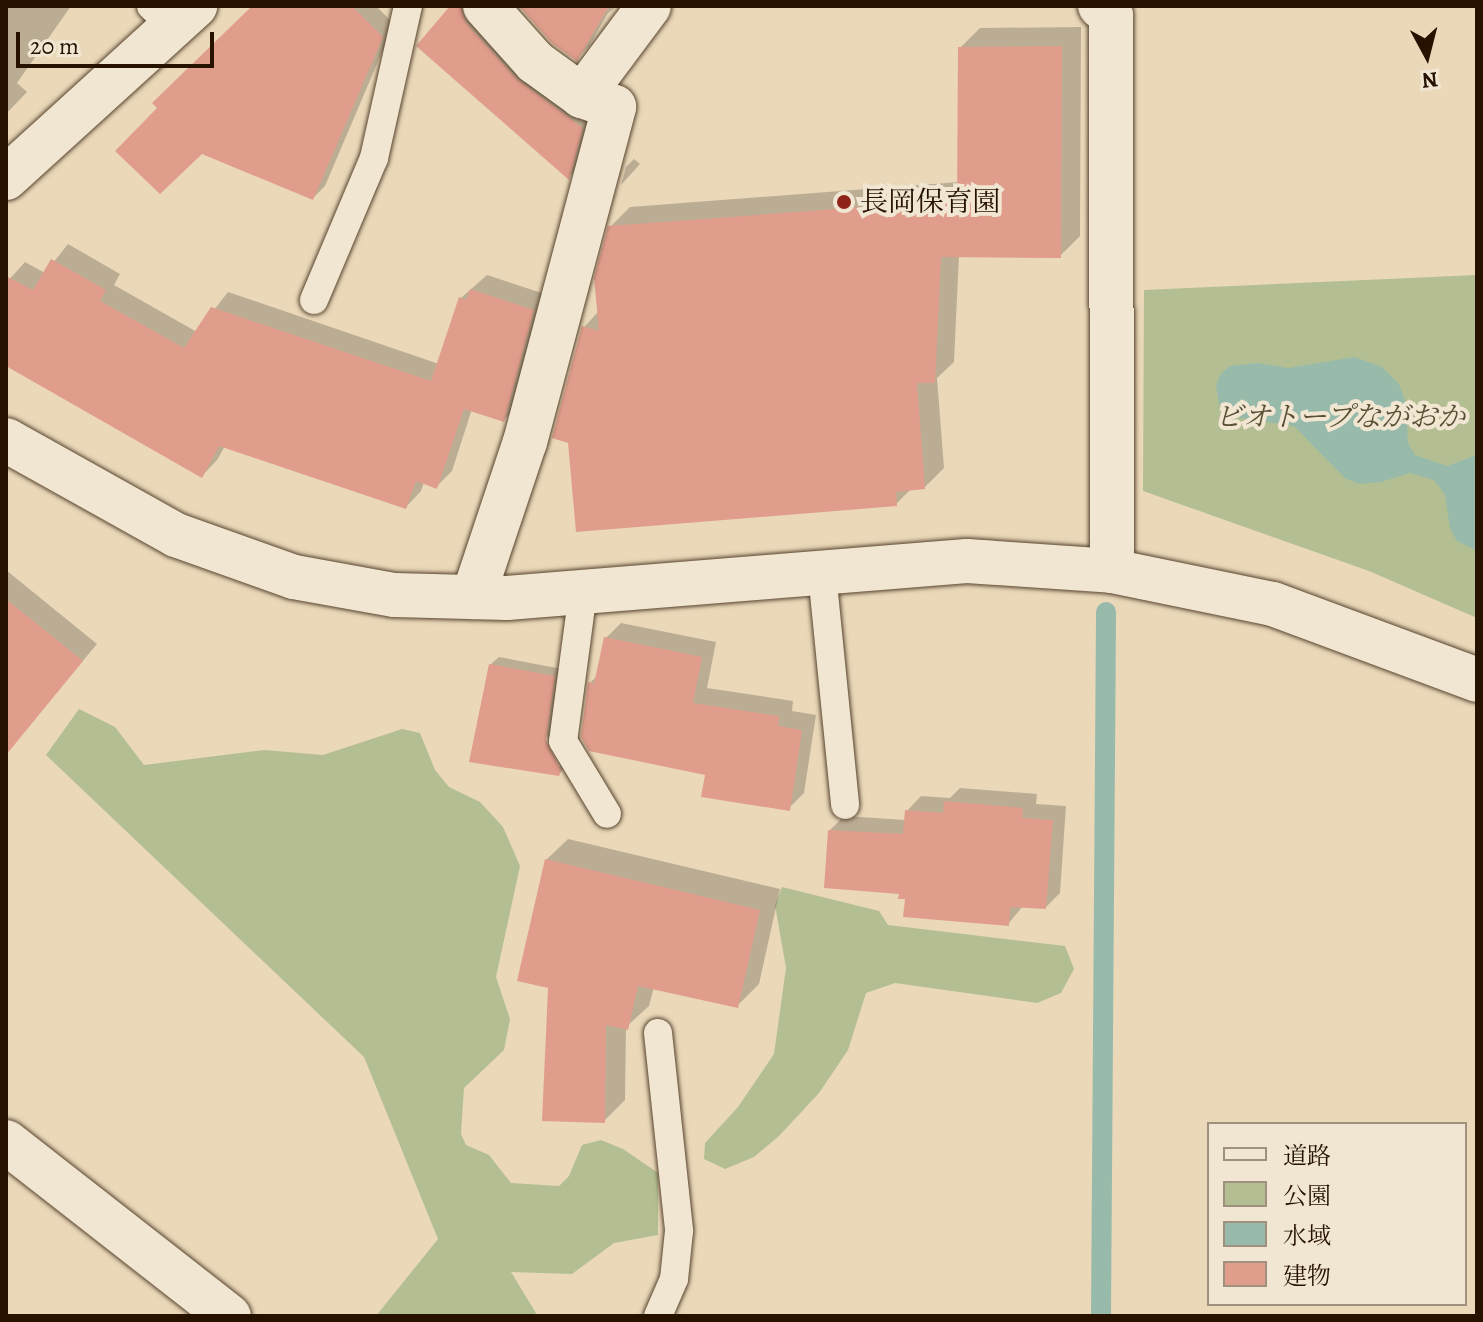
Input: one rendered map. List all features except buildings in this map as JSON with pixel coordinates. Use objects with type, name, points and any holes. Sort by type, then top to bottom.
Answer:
[{"type":"street","points":[[473,597],[525,442],[614,107],[582,96],[535,62],[485,6]]},
{"type":"street","points":[[582,96],[649,6]]},
{"type":"street","points":[[1100,6],[1111,15],[1112,571]]},
{"type":"street","points":[[6,178],[173,13]]},
{"type":"street","points":[[6,440],[176,535],[294,577],[394,595],[507,598],[967,561],[1112,571],[1273,604],[1477,680]]},
{"type":"street","points":[[6,1142],[229,1316]]},
{"type":"lane","points":[[314,300],[374,158],[408,6]]},
{"type":"lane","points":[[822,573],[845,805]]},
{"type":"lane","points":[[583,592],[563,741],[607,814]]},
{"type":"lane","points":[[658,1033],[679,1231],[674,1279],[658,1316]]},
{"type":"green space","name":"ビオトープながおか","points":[[1477,275],[1477,618],[1369,571],[1143,491],[1144,290]]},
{"type":"green space","points":[[79,709],[115,727],[144,765],[264,750],[323,755],[402,729],[420,733],[435,770],[449,787],[480,802],[503,827],[520,866],[496,977],[510,1019],[504,1050],[464,1088],[461,1134],[466,1145],[489,1155],[511,1183],[559,1186],[569,1176],[582,1145],[601,1140],[623,1149],[658,1173],[658,1235],[614,1243],[572,1274],[511,1272],[536,1313],[534,1316],[376,1316],[438,1239],[364,1057],[46,755]]},
{"type":"green space","points":[[782,887],[879,911],[888,925],[1065,946],[1074,969],[1061,993],[1037,1003],[895,983],[866,993],[848,1050],[819,1093],[779,1136],[754,1157],[725,1169],[704,1159],[705,1143],[738,1107],[774,1054],[786,968],[775,905]]},
{"type":"water","points":[[1355,357],[1382,367],[1399,384],[1406,404],[1408,443],[1415,455],[1447,466],[1477,455],[1477,551],[1457,541],[1450,528],[1445,495],[1434,480],[1410,473],[1381,482],[1360,484],[1346,479],[1294,426],[1241,418],[1219,404],[1216,385],[1220,375],[1230,366],[1257,363],[1288,368]]},
{"type":"waterway","points":[[1101,1316],[1106,612]]},
{"type":"place","name":"長岡保育園","points":[[844,202]]}]
